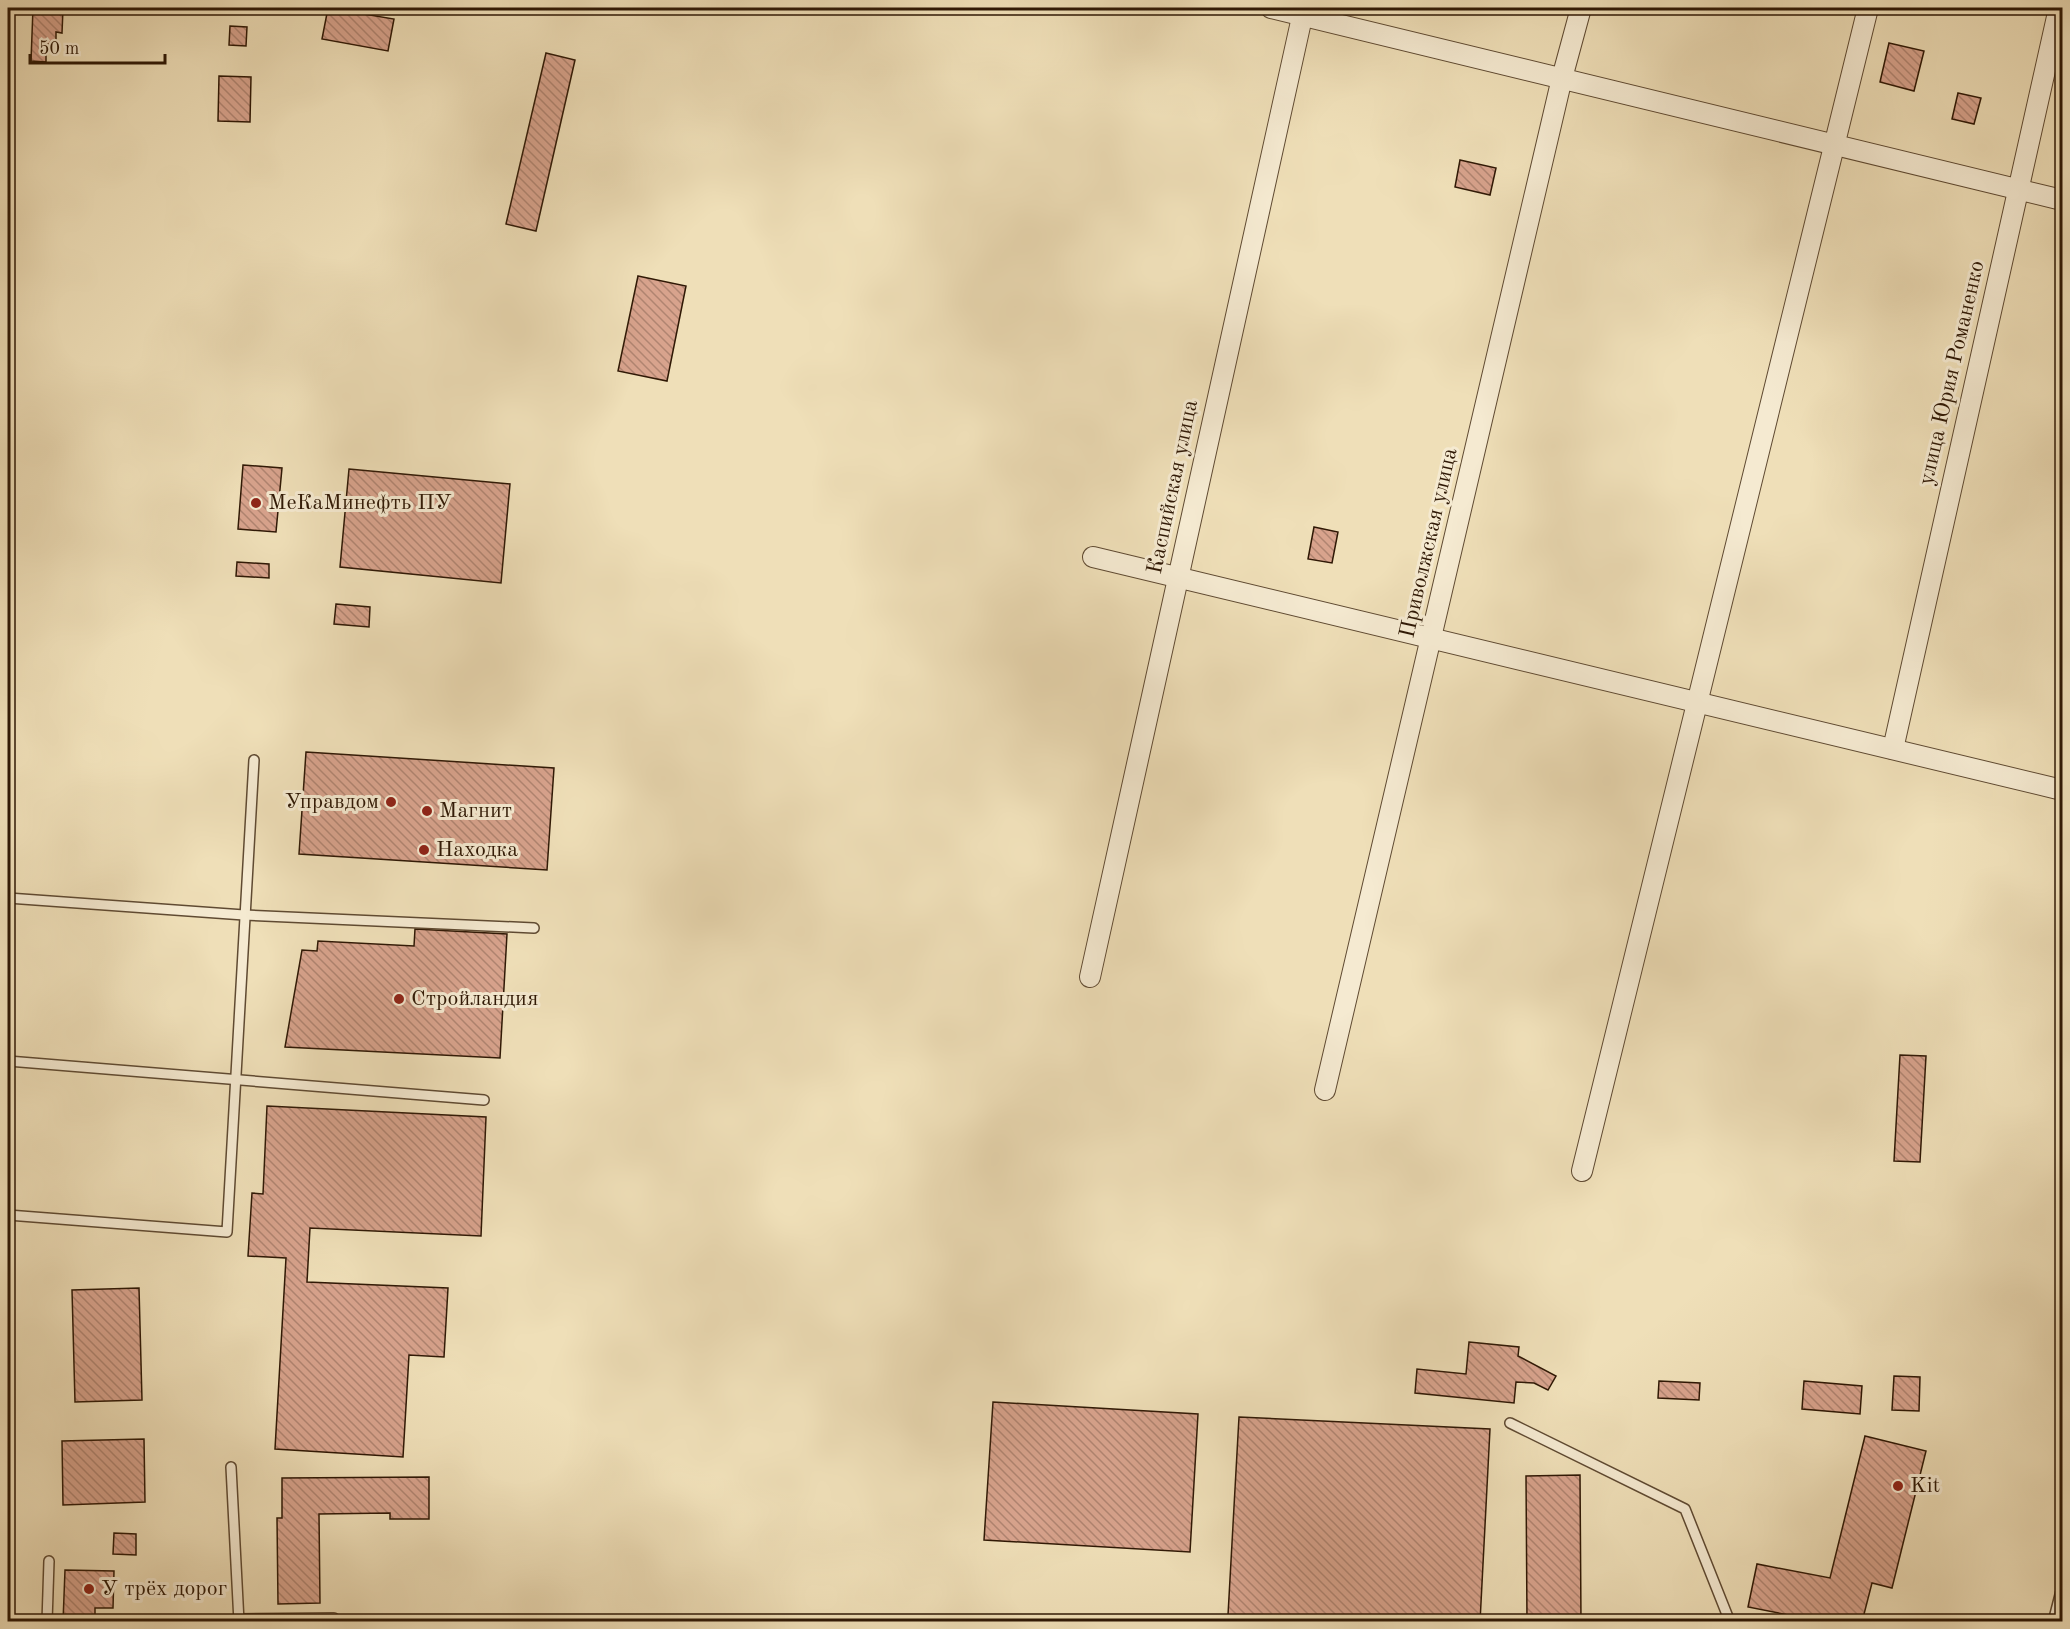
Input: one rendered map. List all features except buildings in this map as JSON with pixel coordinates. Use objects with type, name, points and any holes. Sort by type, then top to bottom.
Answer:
[{"type":"street","points":[[1271,8],[1303,11],[1563,78],[2062,200]]},
{"type":"street","name":"Приволжская улица","points":[[1326,1090],[1581,8]]},
{"type":"street","points":[[1582,1171],[1868,8]]},
{"type":"street","name":"улица Юрия Романенко","points":[[1893,749],[2017,189],[2060,8]]},
{"type":"street","name":"Каспийская улица","points":[[1090,977],[1303,11]]},
{"type":"street","points":[[1093,558],[2062,790]]},
{"type":"lane","points":[[8,1215],[226,1232],[254,760]]},
{"type":"lane","points":[[8,898],[244,915],[534,928]]},
{"type":"lane","points":[[8,1061],[484,1100]]},
{"type":"lane","points":[[1510,1423],[1685,1509],[1730,1622]]},
{"type":"lane","points":[[231,1467],[239,1620],[334,1618]]},
{"type":"lane","points":[[47,1622],[49,1561]]},
{"type":"lane","points":[[2054,1622],[2062,1587]]},
{"type":"place","name":"МеКаМинефть ПУ","points":[[256,503]]},
{"type":"place","name":"Управдом","points":[[391,802]]},
{"type":"place","name":"Магнит","points":[[427,811]]},
{"type":"place","name":"Находка","points":[[424,850]]},
{"type":"place","name":"Стройландия","points":[[399,999]]},
{"type":"place","name":"Kit","points":[[1898,1486]]},
{"type":"place","name":"У трёх дорог","points":[[89,1589]]}]
